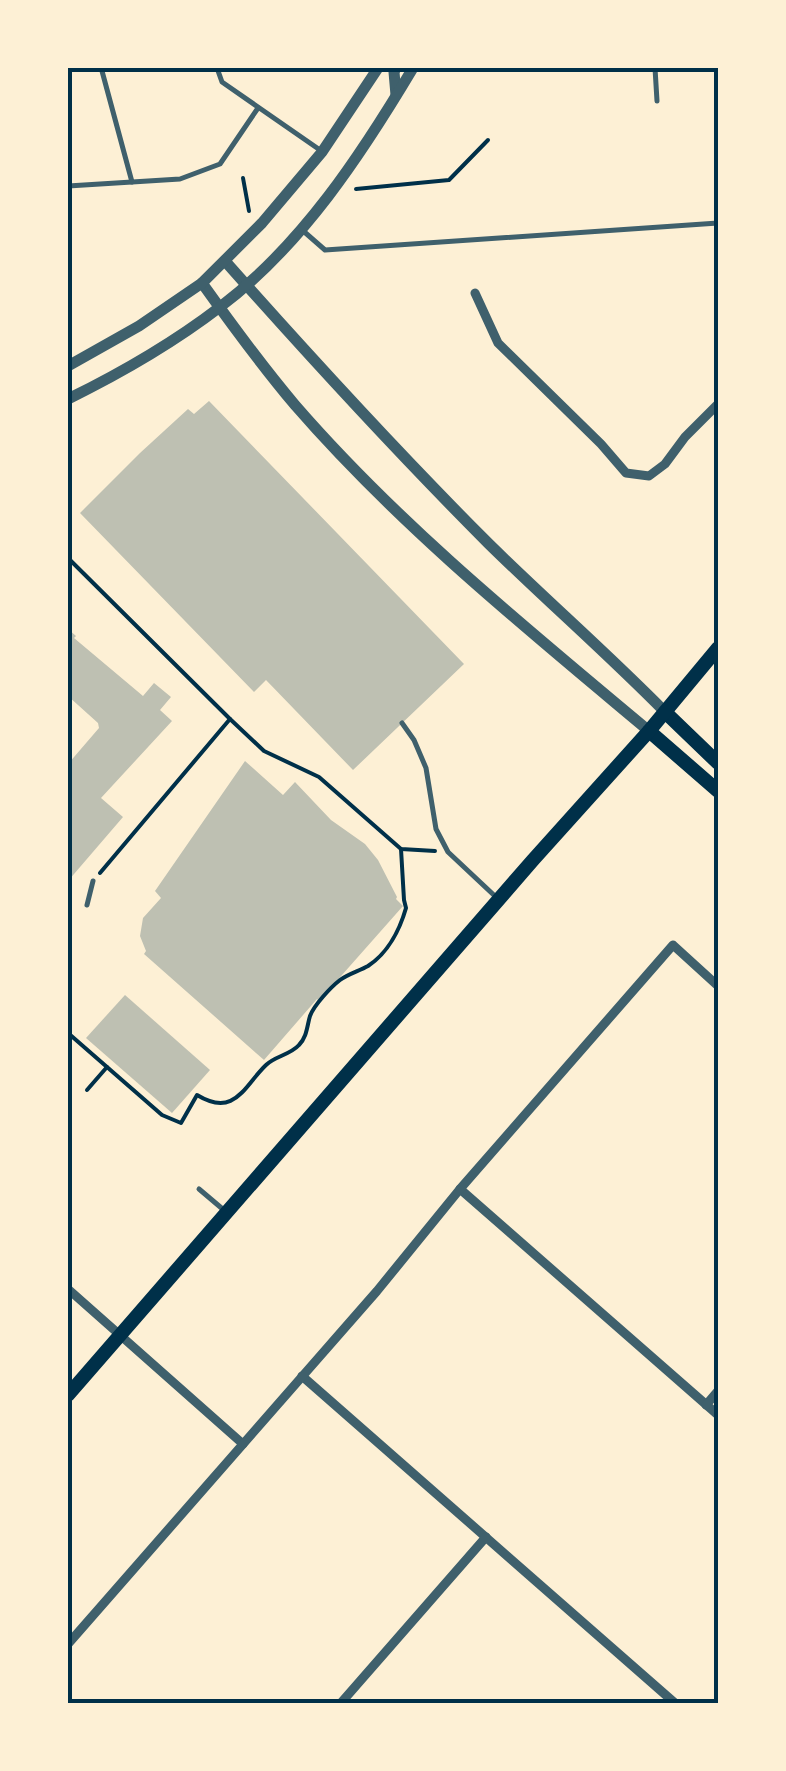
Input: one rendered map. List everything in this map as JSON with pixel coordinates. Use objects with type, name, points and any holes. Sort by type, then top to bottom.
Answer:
[{"type":"main road","points":[[68,1395],[718,648]]},
{"type":"main road","points":[[665,712],[718,763]]},
{"type":"main road","points":[[648,731],[718,791]]},
{"type":"street","points":[[68,366],[139,326],[202,284],[226,261],[322,152],[378,68]]},
{"type":"street","points":[[396,68],[396,95]]},
{"type":"street","points":[[68,398],[144,358],[220,308],[246,284],[301,229],[354,163],[412,68]]},
{"type":"street","points":[[226,261],[368,420],[491,546],[665,712]]},
{"type":"street","points":[[202,284],[295,404],[372,486],[518,621],[648,731]]},
{"type":"street","points":[[475,293],[498,343],[626,472],[649,476],[666,464],[718,404]]},
{"type":"street","points":[[68,1644],[673,945],[718,986]]},
{"type":"street","points":[[460,1188],[718,1415]]},
{"type":"street","points":[[68,1289],[243,1444]]},
{"type":"street","points":[[302,1376],[671,1702]]},
{"type":"street","points":[[706,1404],[718,1391]]},
{"type":"street","points":[[340,1704],[486,1537]]},
{"type":"lane","points":[[104,68],[132,182]]},
{"type":"lane","points":[[217,68],[222,82],[322,152]]},
{"type":"lane","points":[[655,68],[657,101]]},
{"type":"lane","points":[[68,186],[180,179],[220,164],[258,108]]},
{"type":"lane","points":[[301,229],[325,250],[718,224]]},
{"type":"lane","points":[[402,723],[426,768],[436,829],[448,852],[500,900]]},
{"type":"lane","points":[[87,904],[93,881]]},
{"type":"lane","points":[[200,1188],[227,1213]]},
{"type":"path","points":[[493,68],[556,68]]},
{"type":"path","points":[[356,189],[449,180],[488,140]]},
{"type":"path","points":[[242,178],[249,211]]},
{"type":"path","points":[[68,558],[264,752],[319,777],[401,849],[448,852]]},
{"type":"path","points":[[93,881],[230,720]]},
{"type":"path","points":[[68,1033],[162,1114],[181,1123],[197,1095],[212,1102],[239,1097],[265,1065],[301,1043],[311,1014],[341,979],[368,966],[389,944],[406,908],[401,849]]},
{"type":"path","points":[[87,1090],[107,1067]]},
{"type":"building","points":[[209,401],[464,664],[353,770],[266,680],[254,692],[80,513],[188,409],[194,414]]},
{"type":"building","points":[[68,629],[143,696],[154,683],[171,697],[160,710],[172,721],[101,798],[123,817],[68,881],[68,764],[99,728],[68,696]]},
{"type":"building","points":[[245,761],[283,795],[295,782],[331,820],[365,844],[403,906],[264,1060],[144,954],[140,936],[143,918],[161,898],[155,891]]},
{"type":"building","points":[[125,995],[210,1070],[172,1113],[86,1038]]}]
